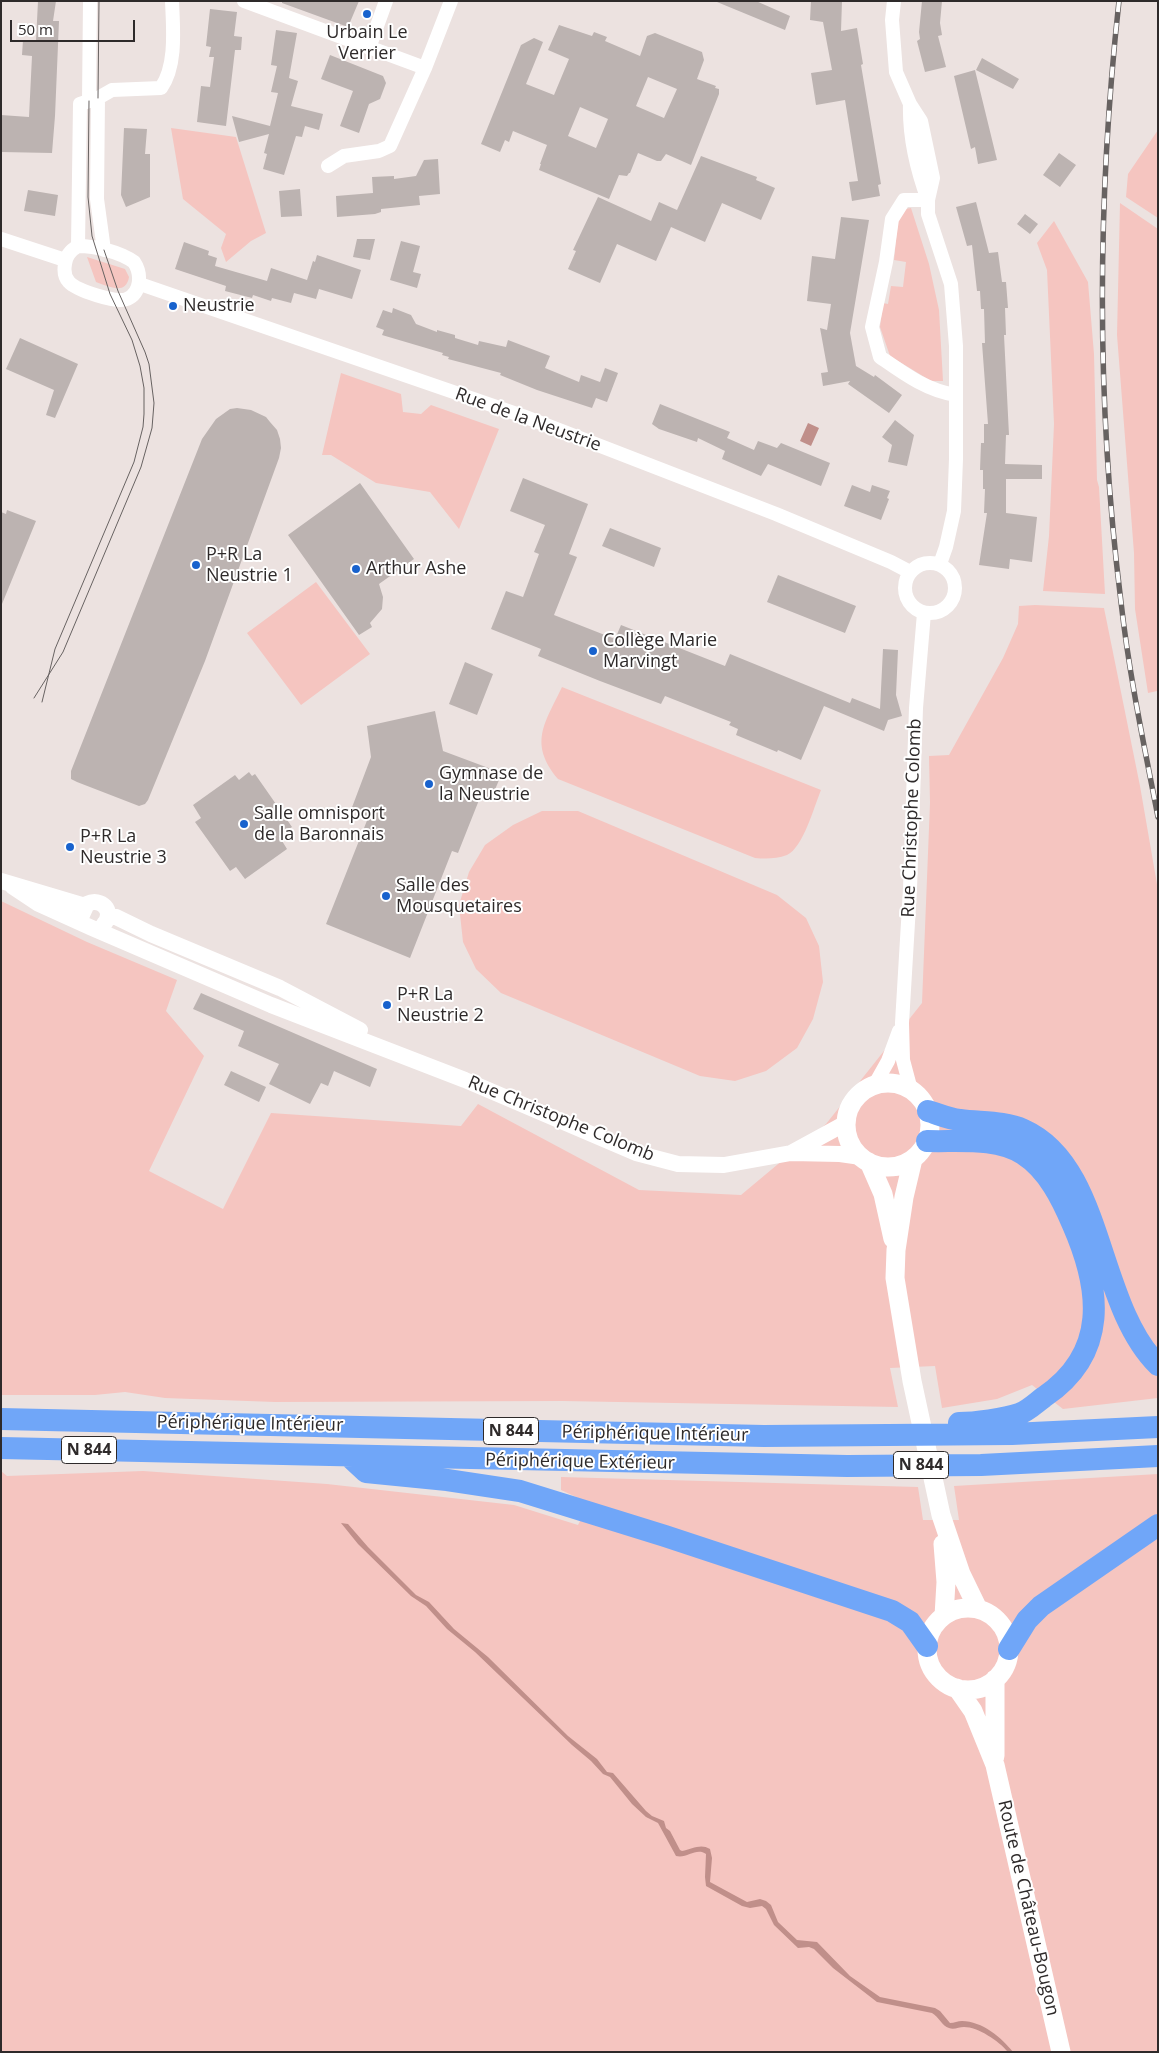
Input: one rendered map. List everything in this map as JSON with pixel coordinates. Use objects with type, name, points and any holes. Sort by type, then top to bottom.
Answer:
[{"type":"highway","points":[[928,1111],[959,1120],[998,1123],[1024,1130],[1061,1159],[1071,1174],[1092,1224],[1116,1293],[1135,1338],[1158,1365]]},
{"type":"highway","points":[[858,1436],[884,1423],[967,1423],[1020,1414],[1060,1386],[1075,1369],[1088,1348],[1093,1328],[1095,1307],[1084,1249],[1062,1199],[1041,1169],[1023,1154],[996,1142],[927,1141]]},
{"type":"highway","name":"Périphérique Intérieur","points":[[1,1419],[679,1434],[858,1436],[1012,1434],[1158,1427]]},
{"type":"highway","name":"Périphérique Extérieur","points":[[1,1448],[847,1466],[981,1465],[1158,1456]]},
{"type":"highway","points":[[349,1456],[366,1472],[447,1480],[520,1491],[846,1595],[904,1617],[916,1628],[927,1646]]},
{"type":"highway","points":[[1009,1649],[1027,1620],[1041,1606],[1158,1525]]},
{"type":"main road","points":[[865,1160],[881,1167],[894,1166],[913,1159],[921,1151],[927,1141],[930,1126],[928,1111],[922,1100],[911,1090],[893,1083],[874,1086],[864,1091],[856,1098],[850,1108],[846,1123],[850,1142],[865,1160],[883,1194],[896,1250]]},
{"type":"main road","points":[[913,1159],[904,1197],[896,1250],[895,1278],[912,1381],[941,1515],[961,1574],[978,1609]]},
{"type":"main road","points":[[941,1515],[946,1582],[944,1616]]},
{"type":"main road","points":[[960,1609],[978,1609],[989,1614],[1000,1624],[1006,1634],[1009,1649],[1005,1667],[995,1679],[979,1688],[957,1688],[947,1684],[934,1673],[928,1657],[927,1646],[931,1630],[944,1616],[960,1609]]},
{"type":"main road","name":"Route de Château-Bougon","points":[[995,1679],[996,1765]]},
{"type":"main road","name":"Route de Château-Bougon","points":[[957,1688],[973,1711],[996,1765],[1061,2052]]},
{"type":"street","points":[[90,1],[97,98],[97,199],[104,250]]},
{"type":"street","points":[[78,246],[80,104],[112,90],[161,88],[167,79],[171,64],[172,1]]},
{"type":"street","points":[[244,1],[425,68]]},
{"type":"street","points":[[369,48],[386,1]]},
{"type":"street","points":[[328,166],[344,156],[379,150],[390,146],[425,68],[451,1]]},
{"type":"street","points":[[894,1],[892,20],[896,72],[910,104],[910,123],[922,182],[928,200],[930,222],[951,284],[956,346],[954,511],[940,564]]},
{"type":"street","points":[[928,200],[904,200],[892,219],[886,262],[872,327],[880,356],[904,374],[929,387],[956,395]]},
{"type":"street","points":[[1,239],[65,260]]},
{"type":"street","points":[[78,246],[104,250],[124,256],[134,262],[139,273],[140,284],[134,294],[126,300],[115,300],[94,294],[69,282],[64,272],[65,260],[73,248],[78,246]]},
{"type":"street","name":"Rue de la Neustrie","points":[[140,284],[523,416],[776,514],[891,562],[910,572]]},
{"type":"street","points":[[929,562],[940,564],[948,570],[953,578],[955,587],[954,597],[947,607],[941,611],[924,613],[913,608],[905,594],[904,583],[910,572],[921,564],[929,562]]},
{"type":"street","name":"Rue Christophe Colomb","points":[[911,1090],[903,1060],[902,1023],[910,879],[916,708],[924,613]]},
{"type":"street","name":"Rue Christophe Colomb","points":[[7,884],[85,906]]},
{"type":"street","name":"Rue Christophe Colomb","points":[[7,884],[39,904],[271,1005],[424,1064],[614,1144],[659,1160],[678,1164],[724,1165],[791,1154],[840,1154],[865,1160]]},
{"type":"street","points":[[95,901],[105,905],[108,916],[103,924],[90,927],[83,919],[82,912],[85,906],[95,901]]},
{"type":"street","name":"Rue Christophe Colomb","points":[[108,916],[280,988],[424,1064]]},
{"type":"street","name":"Rue Christophe Colomb","points":[[874,1086],[888,1061],[902,1023]]},
{"type":"street","name":"Rue Christophe Colomb","points":[[791,1154],[846,1123]]},
{"type":"shaded area","points":[[171,128],[236,137],[266,233],[251,241],[226,262],[221,248],[226,234],[183,199]]},
{"type":"shaded area","points":[[1158,130],[1158,218],[1126,197],[1128,174]]},
{"type":"shaded area","points":[[1120,203],[1158,229],[1158,686],[1157,691],[1148,693],[1135,609],[1134,553],[1117,335]]},
{"type":"shaded area","points":[[911,208],[929,264],[939,310],[943,381],[931,381],[890,356],[880,327],[883,303],[888,304],[891,286],[903,287],[906,262],[894,260],[899,210]]},
{"type":"shaded area","points":[[1054,221],[1088,282],[1094,354],[1097,480],[1099,487],[1105,594],[1043,591],[1049,536],[1054,424],[1047,270],[1037,243]]},
{"type":"shaded area","points":[[87,257],[125,269],[129,277],[127,283],[120,288],[116,288],[96,282]]},
{"type":"shaded area","points":[[341,373],[401,394],[403,412],[421,414],[431,405],[499,429],[459,529],[430,492],[376,483],[331,455],[322,455]]},
{"type":"shaded area","points":[[808,423],[819,428],[811,446],[800,441]]},
{"type":"shaded area","points":[[316,582],[370,654],[301,705],[247,633]]},
{"type":"shaded area","points":[[1019,606],[1104,608],[1140,786],[1158,890],[1158,1398],[1063,1409],[1032,1385],[997,1399],[942,1408],[935,1366],[890,1368],[898,1407],[562,1401],[275,1402],[165,1398],[125,1392],[95,1395],[1,1395],[1,901],[87,942],[177,980],[166,1011],[204,1056],[149,1171],[223,1209],[271,1113],[461,1126],[478,1104],[639,1190],[741,1195],[826,1124],[922,1003],[930,803],[929,756],[949,755],[1003,658],[1018,624]]},
{"type":"shaded area","points":[[562,687],[821,790],[798,844],[787,855],[755,858],[558,779],[549,766],[544,754],[542,733],[545,722]]},
{"type":"shaded area","points":[[542,811],[578,811],[777,895],[806,918],[819,946],[823,982],[813,1019],[797,1048],[766,1071],[735,1081],[700,1076],[501,993],[476,969],[463,942],[459,905],[469,872],[485,845],[513,825]]},
{"type":"shaded area","points":[[1,1471],[7,1476],[143,1471],[327,1484],[514,1505],[578,1525],[589,1503],[561,1490],[561,1477],[918,1487],[923,1520],[959,1520],[954,1486],[1158,1474],[1158,2052],[1,2052]]},
{"type":"shaded area","points":[[341,1523],[348,1524],[416,1595],[429,1602],[454,1629],[488,1657],[568,1736],[597,1759],[607,1772],[613,1773],[646,1811],[664,1821],[666,1828],[670,1831],[680,1850],[700,1846],[710,1849],[712,1858],[710,1882],[747,1902],[760,1899],[766,1901],[771,1905],[778,1922],[797,1940],[817,1942],[850,1976],[880,1997],[935,2008],[950,2023],[962,2021],[977,2024],[991,2031],[1013,2052],[1008,2052],[994,2039],[976,2029],[964,2027],[953,2029],[947,2027],[932,2013],[877,2002],[833,1968],[814,1949],[809,1947],[798,1948],[774,1925],[766,1909],[762,1906],[750,1908],[742,1906],[706,1886],[706,1854],[695,1852],[684,1856],[676,1856],[658,1823],[646,1817],[632,1804],[610,1777],[603,1774],[475,1652],[447,1629],[426,1606],[411,1596],[358,1544]]},
{"type":"building","points":[[38,1],[56,1],[53,21],[59,21],[52,153],[1,152],[1,115],[29,117],[32,56],[22,55],[23,40],[36,41]]},
{"type":"building","points":[[282,1],[359,1],[348,27],[282,3]]},
{"type":"building","points":[[756,1],[790,16],[785,30],[717,2]]},
{"type":"building","points":[[811,1],[842,1],[841,31],[857,28],[863,64],[861,65],[881,184],[878,185],[880,196],[852,201],[849,182],[858,181],[845,100],[816,105],[811,73],[832,70],[823,22],[810,20]]},
{"type":"building","points":[[922,1],[942,1],[940,23],[942,35],[938,36],[946,67],[925,72],[917,41],[920,39]]},
{"type":"building","points":[[210,9],[237,12],[234,36],[242,37],[241,50],[235,50],[226,126],[197,122],[201,86],[210,87],[214,57],[209,57],[211,47],[206,46]]},
{"type":"building","points":[[559,25],[592,36],[594,32],[607,37],[605,41],[640,56],[647,36],[655,33],[702,52],[704,60],[697,79],[716,86],[715,88],[719,89],[719,94],[691,165],[666,154],[661,161],[657,161],[638,153],[630,173],[627,176],[619,175],[609,199],[539,170],[547,145],[513,131],[509,142],[505,140],[500,152],[481,144],[521,45],[534,38],[543,42],[526,84],[554,95],[569,59],[548,50]],"holes":[[[648,77],[677,89],[664,118],[636,106]],[[580,107],[608,119],[596,148],[568,136]]]},
{"type":"building","points":[[276,30],[297,33],[289,78],[298,81],[291,106],[323,114],[319,130],[305,126],[302,137],[296,136],[284,175],[263,169],[267,154],[264,153],[269,134],[239,142],[232,116],[270,126],[278,93],[271,92],[277,66],[271,65]]},
{"type":"building","points":[[330,55],[383,76],[386,83],[380,99],[369,104],[359,133],[340,126],[353,91],[321,79]]},
{"type":"building","points":[[982,58],[1019,79],[1013,89],[976,70]]},
{"type":"building","points":[[975,70],[997,160],[978,164],[975,147],[971,149],[954,76]]},
{"type":"building","points":[[124,128],[147,129],[145,154],[150,154],[150,197],[126,207],[121,195]]},
{"type":"building","points":[[1059,153],[1076,165],[1060,187],[1043,175]]},
{"type":"building","points":[[701,156],[757,177],[756,180],[775,188],[761,220],[722,203],[705,242],[671,227],[656,261],[617,244],[600,283],[568,269],[576,251],[573,250],[598,197],[651,221],[659,202],[677,210]]},
{"type":"building","points":[[438,159],[440,194],[419,196],[420,205],[381,209],[381,212],[375,214],[337,217],[336,196],[373,193],[372,177],[394,176],[394,179],[416,176],[424,160]]},
{"type":"building","points":[[300,189],[302,216],[281,217],[279,191]]},
{"type":"building","points":[[28,190],[58,195],[55,216],[24,211]]},
{"type":"building","points":[[976,202],[989,253],[998,252],[1002,282],[1006,282],[1008,308],[1005,308],[1006,335],[1004,335],[1009,435],[1006,435],[1005,464],[1042,465],[1042,479],[1006,479],[1006,513],[1037,517],[1032,562],[1010,559],[1009,569],[979,565],[987,513],[984,513],[985,489],[983,489],[983,470],[980,470],[981,443],[984,443],[984,424],[988,424],[982,343],[985,343],[984,309],[981,309],[980,291],[977,291],[972,245],[967,246],[956,207]]},
{"type":"building","points":[[1025,214],[1038,224],[1030,234],[1017,224]]},
{"type":"building","points":[[841,217],[869,220],[850,333],[856,366],[874,377],[875,375],[902,395],[889,413],[848,384],[850,381],[823,386],[821,373],[828,372],[820,328],[827,330],[831,304],[807,301],[812,256],[835,259]]},
{"type":"building","points":[[357,239],[375,239],[370,260],[353,257]]},
{"type":"building","points":[[401,241],[420,246],[413,272],[421,274],[417,288],[390,280]]},
{"type":"building","points":[[184,242],[209,251],[208,255],[217,258],[215,266],[267,281],[271,268],[307,280],[317,255],[361,270],[352,299],[319,289],[316,299],[294,293],[291,303],[272,298],[271,301],[253,295],[252,298],[225,291],[226,286],[175,269]]},
{"type":"building","points":[[393,308],[411,315],[416,324],[437,332],[437,330],[455,335],[455,338],[478,345],[479,341],[506,347],[508,340],[550,356],[545,368],[579,382],[581,375],[600,382],[605,368],[618,373],[607,402],[596,398],[592,408],[537,390],[500,375],[501,373],[448,359],[449,357],[442,355],[443,353],[382,335],[384,330],[376,327],[383,310],[392,313]]},
{"type":"building","points":[[20,338],[78,364],[55,418],[46,415],[54,390],[6,369]]},
{"type":"building","points":[[660,404],[730,432],[727,438],[754,450],[758,441],[777,448],[781,443],[830,463],[821,486],[768,464],[761,476],[722,459],[725,451],[698,438],[697,442],[659,429],[652,424]]},
{"type":"building","name":"P+R La Neustrie 1","points":[[230,409],[251,410],[266,417],[277,430],[281,448],[279,458],[205,661],[148,800],[145,804],[139,806],[71,779],[71,771],[202,439],[216,419]]},
{"type":"building","points":[[895,420],[914,435],[907,466],[888,462],[892,445],[882,437]]},
{"type":"building","name":"Collège Marie Marvingt","points":[[523,478],[588,504],[569,554],[577,557],[554,615],[615,639],[621,625],[725,666],[730,654],[850,703],[852,698],[880,709],[883,649],[898,650],[896,695],[902,716],[888,720],[884,731],[824,706],[801,760],[736,735],[738,729],[729,725],[731,722],[665,696],[661,704],[600,681],[538,656],[541,649],[491,629],[506,591],[523,597],[539,554],[534,552],[545,525],[510,511]]},
{"type":"building","name":"Arthur Ashe","points":[[360,483],[414,559],[379,584],[383,597],[382,609],[370,623],[372,627],[359,635],[288,535]]},
{"type":"building","points":[[852,485],[870,492],[872,485],[890,491],[881,520],[844,506]]},
{"type":"building","points":[[7,510],[36,521],[2,604],[1,512],[6,514]]},
{"type":"building","points":[[610,528],[661,548],[654,567],[602,546]]},
{"type":"building","points":[[778,575],[856,606],[845,633],[767,602]]},
{"type":"building","points":[[465,662],[493,674],[477,715],[449,704]]},
{"type":"building","points":[[435,711],[443,751],[502,773],[491,799],[481,795],[458,853],[452,851],[410,958],[326,924],[368,818],[351,810],[371,757],[367,726]]},
{"type":"building","name":"Salle omnisport de la Baronnais","points":[[249,772],[252,776],[255,774],[292,827],[279,836],[287,849],[245,879],[236,867],[230,871],[195,822],[201,818],[193,805],[235,775],[239,780]]},
{"type":"building","points":[[201,993],[377,1069],[370,1087],[334,1071],[328,1086],[321,1083],[310,1104],[269,1084],[279,1064],[238,1046],[244,1031],[193,1009]]},
{"type":"building","points":[[231,1071],[266,1087],[259,1102],[224,1085]]},
{"type":"tram line","points":[[98,98],[99,1]]},
{"type":"tram line","points":[[42,702],[55,649],[134,462],[143,427],[144,388],[140,366],[132,340],[110,294],[92,236],[88,197],[89,101]]},
{"type":"tram line","points":[[34,698],[63,652],[141,467],[152,428],[154,403],[149,364],[118,291],[104,250]]},
{"type":"railway","points":[[1119,1],[1112,76],[1103,226],[1102,302],[1107,452],[1124,629],[1137,710],[1158,817]]},
{"type":"place","name":"Urbain Le Verrier","points":[[367,14]]},
{"type":"place","name":"Neustrie","points":[[173,306]]},
{"type":"place","name":"P+R La Neustrie 1","points":[[196,565]]},
{"type":"place","name":"Arthur Ashe","points":[[356,569]]},
{"type":"place","name":"Collège Marie Marvingt","points":[[593,651]]},
{"type":"place","name":"Gymnase de la Neustrie","points":[[429,784]]},
{"type":"place","name":"Salle omnisport de la Baronnais","points":[[244,824]]},
{"type":"place","name":"P+R La Neustrie 3","points":[[70,847]]},
{"type":"place","name":"Salle des Mousquetaires","points":[[386,896]]},
{"type":"place","name":"P+R La Neustrie 2","points":[[387,1005]]}]
